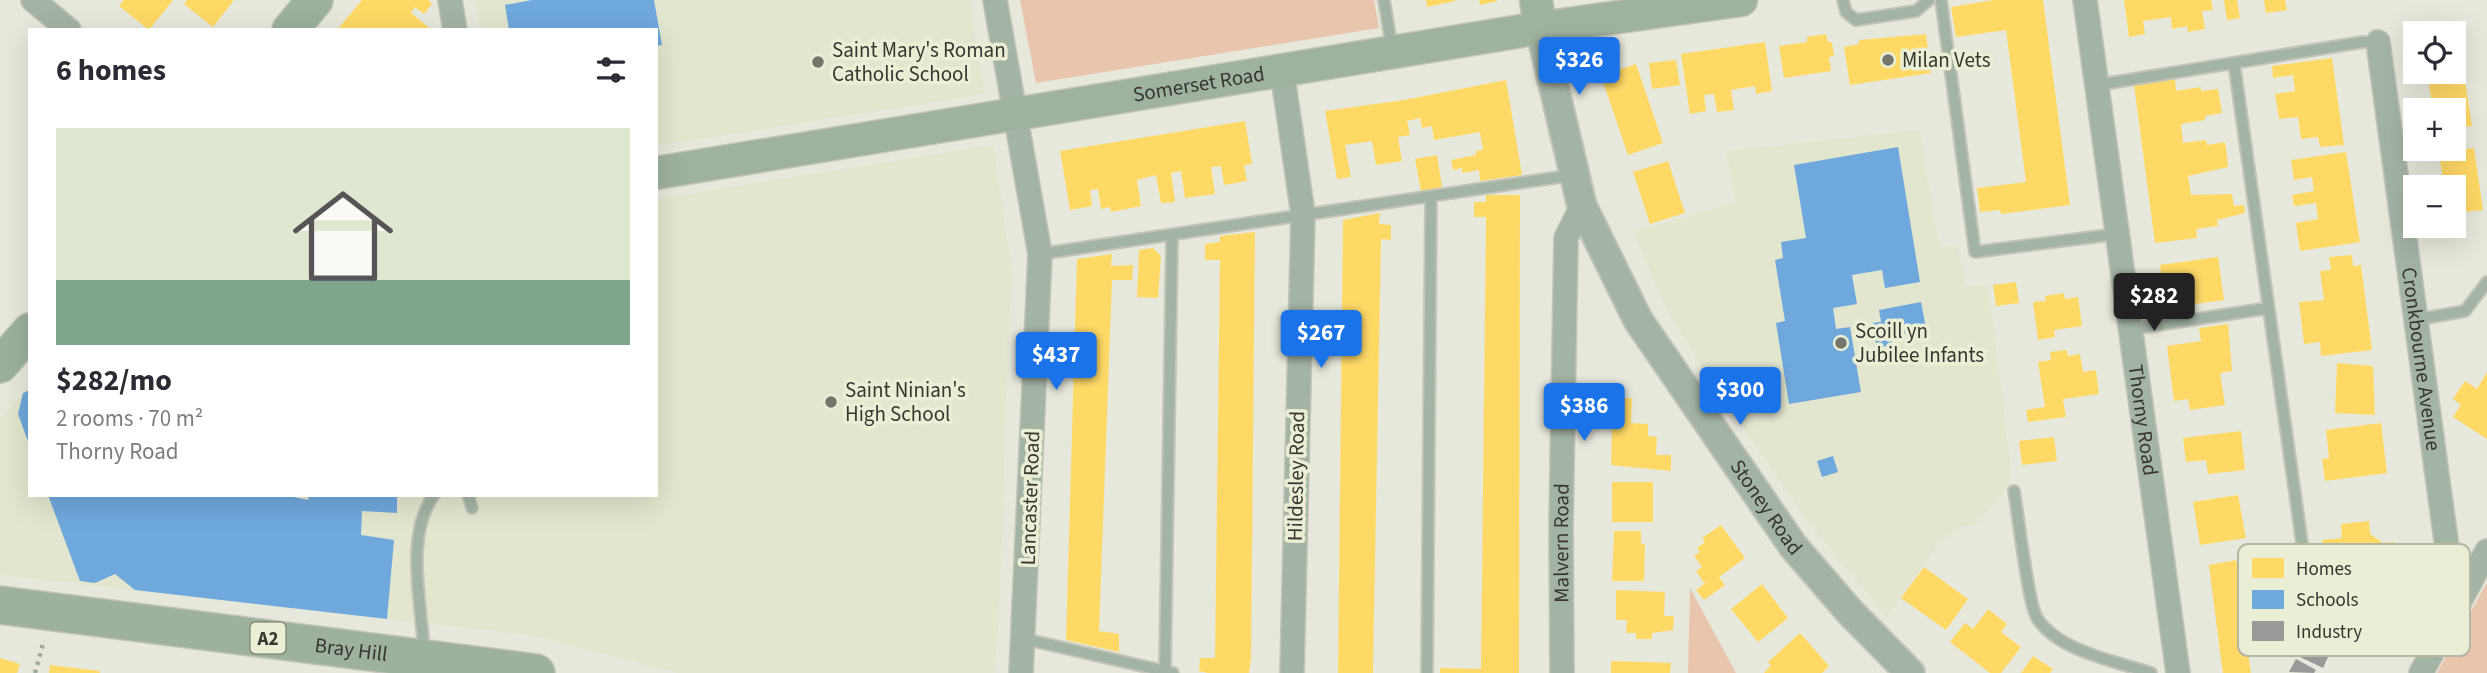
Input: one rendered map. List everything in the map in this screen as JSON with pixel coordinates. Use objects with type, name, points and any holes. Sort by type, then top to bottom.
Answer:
[{"type":"highway","name":"Bray Hill","points":[[0,605],[536,673]]},
{"type":"main road","points":[[292,28],[314,0]]},
{"type":"main road","name":"Somerset Road","points":[[658,173],[1393,54],[1538,14],[1741,0]]},
{"type":"main road","points":[[0,366],[28,333]]},
{"type":"street","points":[[33,0],[67,28]]},
{"type":"street","points":[[450,0],[454,28]]},
{"type":"street","name":"Lancaster Road","points":[[996,0],[1040,254],[1021,673]]},
{"type":"street","name":"Thorny Road","points":[[2085,0],[2178,673]]},
{"type":"street","name":"Stoney Road","points":[[1538,14],[1582,206],[1639,320],[1793,546],[1850,612],[1910,673]]},
{"type":"street","name":"Cronkbourne Avenue","points":[[2378,42],[2446,544]]},
{"type":"street","name":"Hildesley Road","points":[[1282,71],[1303,214],[1292,673]]},
{"type":"street","name":"Malvern Road","points":[[1562,673],[1561,526],[1566,238],[1582,206]]},
{"type":"street","points":[[2470,580],[2487,551]]},
{"type":"street","points":[[2421,673],[2430,656]]},
{"type":"lane","points":[[1384,0],[1393,54]]},
{"type":"lane","points":[[1843,0],[1846,12],[1856,20],[1916,11],[1929,0]]},
{"type":"lane","points":[[1941,0],[1975,252],[2117,234]]},
{"type":"lane","points":[[2096,85],[2378,42]]},
{"type":"lane","points":[[2234,63],[2302,543]]},
{"type":"lane","points":[[1040,254],[1172,237],[1303,214],[1573,175]]},
{"type":"lane","points":[[1427,673],[1431,197]]},
{"type":"lane","points":[[1024,639],[1169,672],[1172,237]]},
{"type":"lane","points":[[2415,320],[2465,311],[2487,282]]},
{"type":"lane","points":[[2131,329],[2269,308]]},
{"type":"lane","points":[[2014,491],[2035,615],[2049,632],[2064,641],[2151,673]]},
{"type":"lane","points":[[425,657],[415,563],[426,506],[433,497]]},
{"type":"lane","points":[[469,497],[472,508]]},
{"type":"path","points":[[35,673],[45,638]]},
{"type":"shaded area","name":"Saint Mary's Roman Catholic School","points":[[476,0],[969,0],[985,94],[658,146],[658,28],[481,28]]},
{"type":"shaded area","points":[[1020,0],[1374,0],[1379,28],[1036,83]]},
{"type":"shaded area","name":"Scoill yn Jubilee Infants","points":[[1919,130],[1939,248],[1958,246],[1965,287],[1988,284],[2010,464],[2010,485],[1973,527],[1961,527],[1940,542],[1887,617],[1807,521],[1708,376],[1667,311],[1633,232],[1736,202],[1726,151]]},
{"type":"shaded area","name":"Saint Ninian's High School","points":[[993,145],[1011,267],[998,640],[993,673],[677,673],[531,635],[0,575],[0,419],[28,388],[28,497],[658,497],[658,199]]},
{"type":"shaded area","points":[[2487,582],[2487,673],[2437,673],[2446,656],[2470,656],[2470,613]]},
{"type":"shaded area","points":[[1690,588],[1736,673],[1688,673]]},
{"type":"building: Homes","points":[[124,0],[173,0],[151,28],[146,28],[119,6]]},
{"type":"building: Homes","points":[[187,0],[234,0],[213,27],[184,4]]},
{"type":"building: Homes","points":[[362,0],[428,0],[432,4],[424,14],[415,7],[411,13],[430,28],[339,28]]},
{"type":"building: Homes","points":[[1426,0],[1455,0],[1455,1],[1427,7]]},
{"type":"building: Homes","points":[[1479,0],[1497,0],[1497,1],[1480,5]]},
{"type":"building: Homes","points":[[1994,0],[2043,0],[2070,205],[2001,214],[2000,210],[1980,212],[1977,188],[2026,182],[2006,30],[1956,37],[1951,7]]},
{"type":"building: Homes","points":[[2124,0],[2211,0],[2213,10],[2202,11],[2205,29],[2188,32],[2187,26],[2172,29],[2171,17],[2143,21],[2145,34],[2129,37]]},
{"type":"building: Homes","points":[[2224,0],[2237,0],[2240,18],[2227,20]]},
{"type":"building: Homes","points":[[2264,0],[2285,0],[2287,10],[2266,13]]},
{"type":"building: Homes","points":[[1826,34],[1828,42],[1832,42],[1834,56],[1829,57],[1831,71],[1784,78],[1779,46],[1807,42],[1807,37]]},
{"type":"building: Homes","name":"Milan Vets","points":[[1926,34],[1931,73],[1850,85],[1844,47],[1859,44],[1859,40]]},
{"type":"building: Homes","points":[[1765,42],[1772,91],[1756,94],[1755,86],[1731,90],[1734,110],[1717,112],[1714,94],[1704,95],[1706,111],[1690,114],[1681,54]]},
{"type":"building: Homes","points":[[2332,58],[2344,145],[2320,147],[2318,137],[2301,139],[2298,117],[2279,119],[2275,94],[2295,91],[2293,75],[2273,78],[2272,66]]},
{"type":"building: Homes","points":[[1676,60],[1680,85],[1652,89],[1649,63]]},
{"type":"building: Homes","points":[[1636,64],[1663,143],[1628,155],[1601,76]]},
{"type":"building: Homes","points":[[2175,79],[2176,91],[2201,87],[2201,91],[2218,89],[2222,113],[2205,116],[2205,120],[2181,124],[2183,143],[2206,140],[2207,145],[2225,142],[2227,155],[2228,167],[2188,176],[2191,195],[2232,194],[2234,206],[2244,205],[2245,213],[2217,220],[2218,226],[2196,229],[2197,238],[2155,243],[2134,85]]},
{"type":"building: Homes","points":[[1506,80],[1522,175],[1480,181],[1479,170],[1462,173],[1462,168],[1453,170],[1451,160],[1476,155],[1476,151],[1483,150],[1480,132],[1434,140],[1432,126],[1422,128],[1420,118],[1407,121],[1410,135],[1398,137],[1402,161],[1376,165],[1372,141],[1345,145],[1351,177],[1337,179],[1325,111],[1404,100]]},
{"type":"building: Homes","points":[[2429,84],[2465,84],[2472,126],[2466,127],[2466,98],[2431,98]]},
{"type":"building: Homes","points":[[1245,121],[1252,164],[1244,165],[1247,181],[1224,185],[1221,166],[1211,167],[1215,194],[1185,198],[1181,171],[1171,173],[1175,202],[1161,203],[1156,175],[1137,180],[1141,206],[1111,212],[1110,207],[1101,209],[1098,189],[1090,190],[1092,206],[1070,210],[1060,151]]},
{"type":"building: Homes","points":[[2474,148],[2483,210],[2466,212],[2466,175],[2442,175],[2440,161],[2466,161],[2466,149]]},
{"type":"building: Homes","points":[[2346,152],[2360,242],[2300,251],[2296,223],[2318,219],[2316,203],[2294,206],[2292,195],[2314,191],[2312,177],[2294,180],[2291,160]]},
{"type":"building: Homes","points":[[1437,155],[1442,187],[1421,191],[1415,159]]},
{"type":"building: Homes","points":[[1668,161],[1685,213],[1650,224],[1633,172]]},
{"type":"building: Homes","points":[[1486,195],[1520,195],[1519,673],[1440,673],[1440,668],[1481,669],[1486,217],[1474,217],[1474,202],[1486,202]]},
{"type":"building: Homes","points":[[1380,213],[1379,224],[1391,225],[1391,240],[1381,239],[1373,673],[1338,673],[1343,220]]},
{"type":"building: Homes","points":[[1255,232],[1251,658],[1249,673],[1208,673],[1199,671],[1200,658],[1215,658],[1220,260],[1205,260],[1205,244],[1220,242],[1220,236]]},
{"type":"building: Homes","points":[[1153,248],[1161,256],[1158,298],[1137,297],[1139,250]]},
{"type":"building: Homes","points":[[1112,254],[1111,266],[1133,265],[1132,280],[1112,280],[1099,631],[1119,634],[1119,652],[1066,640],[1077,259]]},
{"type":"building: Homes","points":[[2352,255],[2353,266],[2361,265],[2372,350],[2321,356],[2320,342],[2304,344],[2299,302],[2324,300],[2320,271],[2331,270],[2329,257]]},
{"type":"building: Homes","points":[[2218,257],[2224,300],[2165,308],[2160,265]]},
{"type":"building: Homes","points":[[2016,282],[2019,303],[1996,306],[1993,285]]},
{"type":"building: Homes","points":[[2064,293],[2065,299],[2078,297],[2082,326],[2054,330],[2055,337],[2038,340],[2033,302],[2046,301],[2045,296]]},
{"type":"building: Homes","points":[[2228,324],[2232,371],[2220,373],[2225,405],[2190,410],[2188,399],[2174,401],[2167,346],[2201,341],[2199,328]]},
{"type":"building: Homes","points":[[2067,350],[2068,356],[2080,354],[2083,372],[2096,370],[2099,394],[2063,399],[2066,417],[2028,422],[2026,410],[2045,407],[2038,362],[2051,360],[2050,352]]},
{"type":"building: Homes","points":[[2337,363],[2373,366],[2375,415],[2335,413]]},
{"type":"building: Homes","points":[[2487,372],[2487,439],[2453,417],[2461,405],[2453,399],[2465,381],[2477,389]]},
{"type":"building: Homes","points":[[1613,398],[1632,398],[1631,423],[1648,424],[1648,436],[1657,437],[1656,455],[1671,455],[1671,471],[1611,465]]},
{"type":"building: Homes","points":[[2381,423],[2387,473],[2325,481],[2322,459],[2329,458],[2326,430]]},
{"type":"building: Homes","points":[[2241,431],[2245,470],[2208,474],[2206,460],[2186,462],[2183,438]]},
{"type":"building: Homes","points":[[2054,437],[2057,461],[2022,465],[2019,441]]},
{"type":"building: Homes","points":[[1612,482],[1653,482],[1653,522],[1612,522]]},
{"type":"building: Homes","points":[[2238,495],[2246,538],[2200,545],[2193,502]]},
{"type":"building: Homes","points":[[2369,521],[2370,534],[2383,543],[2394,544],[2322,544],[2322,540],[2342,538],[2341,524]]},
{"type":"building: Homes","points":[[1721,525],[1745,558],[1719,577],[1725,585],[1704,600],[1696,590],[1712,578],[1704,583],[1696,571],[1702,567],[1694,556],[1700,552],[1697,548],[1705,542],[1702,538]]},
{"type":"building: Homes","points":[[1614,531],[1641,531],[1641,544],[1645,544],[1644,581],[1612,581]]},
{"type":"building: Homes","points":[[2236,560],[2238,656],[2248,656],[2251,673],[2223,673],[2209,565]]},
{"type":"building: Homes","points":[[1924,567],[1968,599],[1946,630],[1901,598]]},
{"type":"building: Homes","points":[[1762,584],[1788,618],[1758,642],[1731,609]]},
{"type":"building: Homes","points":[[1616,590],[1665,592],[1664,616],[1674,616],[1673,630],[1652,633],[1652,639],[1636,639],[1636,633],[1626,633],[1627,620],[1616,620]]},
{"type":"building: Homes","points":[[1988,609],[2007,624],[2001,632],[2021,647],[2001,673],[1990,673],[1950,642],[1965,623],[1973,629]]},
{"type":"building: Homes","points":[[1800,633],[1829,666],[1822,673],[1764,673],[1771,665],[1768,662]]},
{"type":"building: Homes","points":[[2033,656],[2053,669],[2050,673],[2021,673]]},
{"type":"building: Homes","points":[[0,658],[20,664],[17,673],[0,673]]},
{"type":"building: Homes","points":[[1611,661],[1671,663],[1670,673],[1611,673]]},
{"type":"building: Homes","points":[[50,665],[100,671],[100,673],[49,673]]},
{"type":"building: Schools","points":[[532,0],[654,0],[662,45],[658,46],[658,28],[509,28],[505,5]]},
{"type":"building: Schools","points":[[1898,147],[1920,282],[1885,288],[1882,270],[1852,275],[1857,304],[1833,308],[1836,329],[1850,327],[1861,392],[1789,404],[1776,323],[1785,321],[1775,260],[1783,258],[1781,242],[1806,238],[1794,165]]},
{"type":"building: Schools","points":[[1921,302],[1926,328],[1921,329],[1922,336],[1913,338],[1912,332],[1891,336],[1892,345],[1877,348],[1872,323],[1881,322],[1879,310]]},
{"type":"building: Schools","points":[[28,391],[28,441],[18,414],[23,393]]},
{"type":"building: Schools","points":[[1833,456],[1838,472],[1822,477],[1817,461]]},
{"type":"building: Schools","points":[[49,497],[294,497],[308,500],[309,497],[397,497],[397,513],[362,511],[361,535],[394,540],[387,619],[135,590],[115,574],[95,583],[80,581]]},
{"type":"building: Industry","points":[[2300,656],[2328,656],[2323,668]]},
{"type":"building: Industry","points":[[2296,659],[2316,670],[2314,673],[2289,672]]},
{"type":"place","name":"Milan Vets","points":[[1888,60]]},
{"type":"place","name":"Saint Mary's Roman Catholic School","points":[[818,62]]},
{"type":"place","name":"Scoill yn Jubilee Infants","points":[[1841,343]]},
{"type":"place","name":"Saint Ninian's High School","points":[[831,402]]}]
